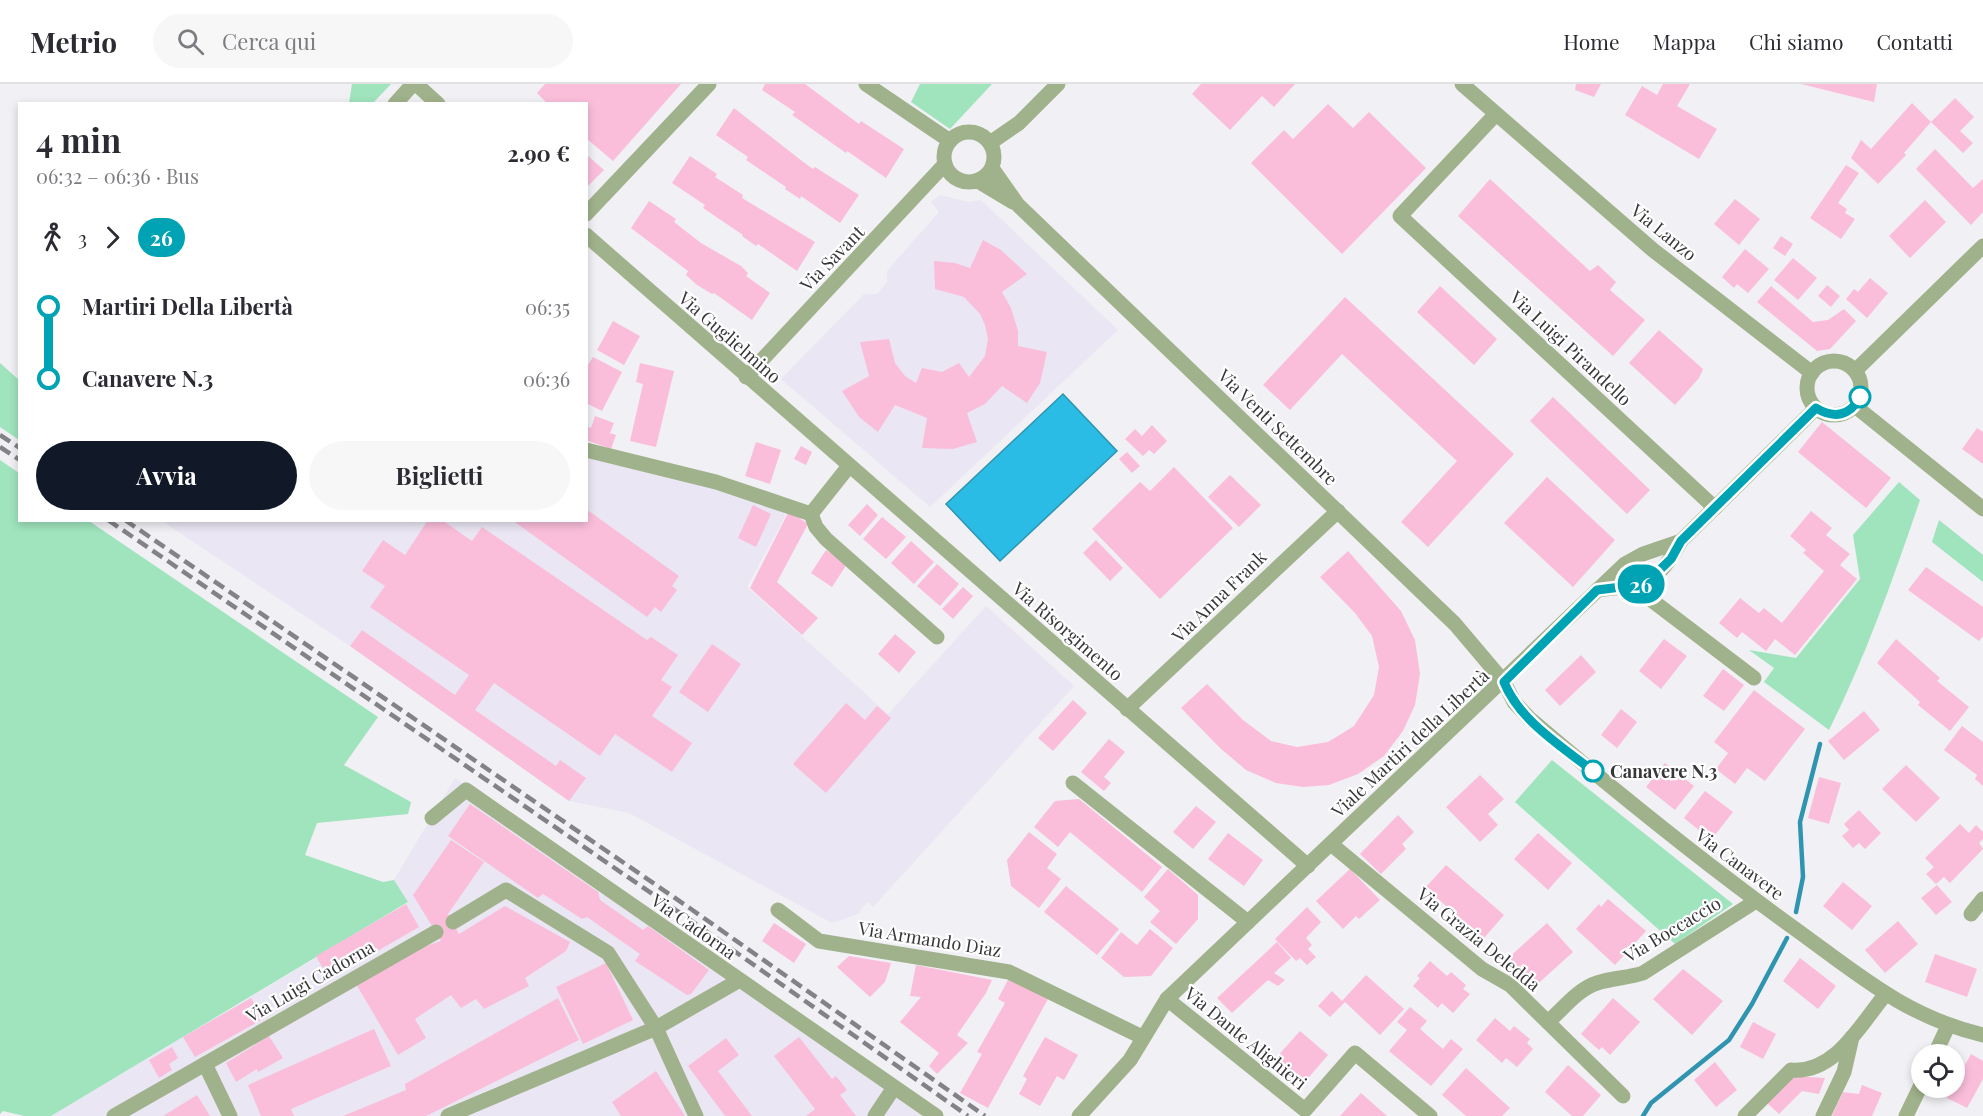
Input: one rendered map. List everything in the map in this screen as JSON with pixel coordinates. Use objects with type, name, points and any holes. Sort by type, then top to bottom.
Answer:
[{"type":"street","points":[[397,102],[415,84],[436,102]]},
{"type":"street","points":[[588,212],[709,84]]},
{"type":"street","points":[[866,84],[950,141]]},
{"type":"street","points":[[990,143],[1019,123],[1058,84]]},
{"type":"street","name":"Via Lanzo","points":[[1462,84],[1495,115],[1653,249],[1812,374]]},
{"type":"street","name":"Via Luigi Pirandello","points":[[1495,115],[1400,216],[1715,508]]},
{"type":"street","points":[[970,132],[985,137],[990,143],[994,150],[992,168],[978,181],[962,182],[954,178],[945,164],[945,148],[950,141],[956,136],[970,132]]},
{"type":"street","name":"Via Savant","points":[[746,377],[945,164]]},
{"type":"street","name":"Via Venti Settembre","points":[[992,168],[1018,206]]},
{"type":"street","name":"Via Venti Settembre","points":[[978,181],[1018,206],[1455,624],[1504,682]]},
{"type":"street","name":"Via Guglielmino","points":[[588,237],[849,466]]},
{"type":"street","points":[[1855,371],[1983,246]]},
{"type":"street","points":[[1833,362],[1848,365],[1855,371],[1861,388],[1855,406],[1836,415],[1825,414],[1816,408],[1808,396],[1808,388],[1812,374],[1818,367],[1833,362]]},
{"type":"street","points":[[1855,406],[1983,509]]},
{"type":"street","name":"Viale Martiri della Libertà","points":[[1597,590],[1645,584],[1671,559],[1681,541],[1816,408]]},
{"type":"street","points":[[588,450],[716,482],[811,514]]},
{"type":"street","points":[[811,514],[849,466]]},
{"type":"street","name":"Via Risorgimento","points":[[849,466],[1308,866]]},
{"type":"street","name":"Via Anna Frank","points":[[1127,709],[1338,511]]},
{"type":"street","points":[[811,514],[816,527],[826,539],[937,637]]},
{"type":"street","name":"Viale Martiri della Libertà","points":[[1078,1116],[1130,1060],[1167,999],[1504,682],[1625,564],[1643,554],[1681,541]]},
{"type":"street","points":[[1633,586],[1754,678]]},
{"type":"street","name":"Via Canavere","points":[[1504,682],[1514,702],[1536,725],[1756,901],[1885,995],[1948,1026],[1983,1035]]},
{"type":"street","points":[[1073,783],[1248,922]]},
{"type":"street","name":"Via Cadorna","points":[[432,818],[466,790],[893,1089],[936,1116]]},
{"type":"street","name":"Via Grazia Deledda","points":[[1331,844],[1482,969],[1510,985],[1623,1096]]},
{"type":"street","points":[[453,922],[506,890],[608,953],[656,1028],[696,1116]]},
{"type":"street","points":[[1971,914],[1983,899]]},
{"type":"street","name":"Via Boccaccio","points":[[1548,1022],[1585,988],[1597,983],[1630,978],[1643,973],[1756,901]]},
{"type":"street","name":"Via Armando Diaz","points":[[778,910],[819,941],[1009,972],[1142,1037]]},
{"type":"street","name":"Via Luigi Cadorna","points":[[114,1116],[435,932]]},
{"type":"street","points":[[448,1116],[656,1028],[738,981]]},
{"type":"street","points":[[1745,1116],[1791,1071],[1805,1071],[1829,1061],[1852,1037],[1885,995]]},
{"type":"street","name":"Via Dante Alighieri","points":[[1167,999],[1305,1110],[1355,1053],[1430,1116]]},
{"type":"street","points":[[1940,1044],[1948,1026]]},
{"type":"street","points":[[1823,1116],[1844,1072],[1852,1037]]},
{"type":"street","points":[[205,1064],[230,1116]]},
{"type":"street","points":[[875,1116],[893,1089]]},
{"type":"street","points":[[1906,1116],[1915,1098]]},
{"type":"shaded area","points":[[940,195],[969,202],[981,200],[1118,330],[930,507],[781,379],[864,294],[877,294],[887,282],[887,271],[939,212],[931,202]]},
{"type":"shaded area","points":[[588,455],[767,502],[786,515],[747,587],[888,714],[986,606],[1074,686],[873,907],[867,902],[858,914],[832,923],[629,813],[569,801],[350,646],[164,522],[588,522]]},
{"type":"shaded area","points":[[455,778],[943,1116],[51,1116],[408,903],[394,880]]},
{"type":"green space","points":[[352,84],[391,84],[374,102],[349,102]]},
{"type":"green space","points":[[920,84],[992,84],[950,129],[911,102]]},
{"type":"green space","points":[[0,363],[18,379],[18,439],[0,427]]},
{"type":"green space","points":[[0,460],[18,472],[18,522],[90,522],[378,717],[344,765],[411,802],[408,814],[317,823],[305,855],[383,882],[394,880],[408,902],[51,1116],[24,1116],[3,1111],[0,1114]]},
{"type":"green space","points":[[1899,482],[1920,500],[1867,646],[1829,730],[1764,682],[1774,668],[1749,650],[1796,658],[1860,579],[1853,535]]},
{"type":"green space","points":[[1939,520],[1983,555],[1983,582],[1932,542]]},
{"type":"green space","points":[[1552,760],[1733,904],[1675,944],[1515,802]]},
{"type":"water","points":[[1063,394],[1117,451],[1000,561],[946,504]]},
{"type":"building","points":[[545,84],[681,84],[613,161],[588,140],[588,102],[546,102],[537,93]]},
{"type":"building","points":[[765,84],[805,84],[859,124],[861,121],[904,149],[886,178],[792,115],[795,112],[762,90]]},
{"type":"building","points":[[1201,84],[1295,84],[1274,107],[1262,96],[1230,130],[1192,94]]},
{"type":"building","points":[[1576,84],[1601,84],[1594,97],[1575,90]]},
{"type":"building","points":[[1663,84],[1690,84],[1677,106],[1717,129],[1699,159],[1625,115],[1642,86],[1657,95]]},
{"type":"building","points":[[1801,84],[1877,84],[1874,102]]},
{"type":"building","points":[[1955,98],[1974,117],[1960,131],[1973,143],[1963,153],[1931,122]]},
{"type":"building","points":[[1912,103],[1931,122],[1904,153],[1906,155],[1878,184],[1851,158],[1861,140],[1871,149]]},
{"type":"building","points":[[1328,104],[1353,128],[1369,112],[1426,168],[1342,254],[1251,163],[1284,130],[1293,139]]},
{"type":"building","points":[[734,108],[813,169],[815,167],[859,195],[840,223],[801,196],[800,199],[785,189],[786,187],[746,160],[748,157],[716,135]]},
{"type":"building","points":[[1935,149],[1973,188],[1983,179],[1983,212],[1971,225],[1916,169]]},
{"type":"building","points":[[588,156],[604,170],[588,186]]},
{"type":"building","points":[[690,156],[717,174],[715,177],[743,195],[742,198],[815,242],[797,271],[758,244],[756,246],[703,208],[705,205],[672,183]]},
{"type":"building","points":[[1846,165],[1859,173],[1838,203],[1847,209],[1845,213],[1855,219],[1841,239],[1810,218]]},
{"type":"building","points":[[1490,179],[1590,271],[1598,265],[1616,282],[1610,290],[1645,320],[1613,356],[1458,216]]},
{"type":"building","points":[[1735,199],[1760,219],[1739,245],[1714,224]]},
{"type":"building","points":[[1925,200],[1946,222],[1910,258],[1889,236]]},
{"type":"building","points":[[649,201],[676,219],[674,222],[701,243],[741,266],[748,273],[746,276],[770,293],[752,320],[714,293],[697,285],[686,275],[688,271],[631,228]]},
{"type":"building","points":[[1781,236],[1793,244],[1785,256],[1773,248]]},
{"type":"building","points":[[983,240],[1001,250],[1027,274],[1002,292],[1011,308],[1018,331],[1018,346],[1047,352],[1040,383],[1027,403],[1002,386],[985,404],[967,413],[977,442],[953,449],[922,448],[927,418],[895,405],[878,432],[859,417],[842,391],[869,376],[860,342],[889,339],[895,363],[905,376],[916,383],[922,368],[942,372],[959,363],[969,377],[985,356],[988,339],[985,325],[980,314],[964,297],[935,289],[934,261],[955,263],[970,268]]},
{"type":"building","points":[[1745,249],[1769,269],[1748,293],[1737,284],[1734,288],[1722,277]]},
{"type":"building","points":[[1793,258],[1817,278],[1798,300],[1774,280]]},
{"type":"building","points":[[1870,278],[1888,293],[1867,318],[1846,299],[1854,289],[1858,292]]},
{"type":"building","points":[[1827,285],[1840,296],[1831,307],[1818,296]]},
{"type":"building","points":[[1440,286],[1497,339],[1474,365],[1417,312]]},
{"type":"building","points":[[1771,286],[1813,322],[1828,320],[1844,309],[1856,321],[1830,349],[1817,351],[1757,302]]},
{"type":"building","points":[[1345,297],[1514,454],[1428,547],[1401,522],[1457,461],[1342,354],[1290,410],[1263,385]]},
{"type":"building","points":[[613,321],[640,336],[624,365],[597,350]]},
{"type":"building","points":[[1659,330],[1703,369],[1699,378],[1675,405],[1629,363]]},
{"type":"building","points":[[593,357],[622,372],[602,411],[588,404],[588,365]]},
{"type":"building","points":[[640,363],[674,371],[656,447],[630,441],[643,384],[636,382]]},
{"type":"building","points":[[1553,397],[1650,490],[1627,514],[1530,421]]},
{"type":"building","points":[[595,416],[614,423],[610,433],[616,435],[611,449],[588,441],[588,427],[591,428]]},
{"type":"building","points":[[1822,422],[1891,478],[1866,508],[1798,452]]},
{"type":"building","points":[[1152,425],[1167,441],[1154,454],[1149,450],[1143,456],[1125,439],[1135,429],[1142,436]]},
{"type":"building","points":[[1977,428],[1983,432],[1983,464],[1962,449]]},
{"type":"building","points":[[756,442],[781,450],[770,484],[745,476]]},
{"type":"building","points":[[801,446],[812,452],[806,465],[794,459]]},
{"type":"building","points":[[1127,452],[1140,466],[1132,473],[1119,459]]},
{"type":"building","points":[[1174,467],[1233,528],[1160,599],[1092,529],[1140,482],[1150,491]]},
{"type":"building","points":[[1230,475],[1261,505],[1239,527],[1208,497]]},
{"type":"building","points":[[1547,477],[1615,540],[1573,587],[1504,523]]},
{"type":"building","points":[[867,504],[878,515],[860,536],[848,525]]},
{"type":"building","points":[[753,505],[771,514],[756,547],[738,538]]},
{"type":"building","points":[[588,510],[679,576],[672,586],[677,590],[661,612],[655,607],[647,617],[515,522],[588,522]]},
{"type":"building","points":[[789,511],[808,524],[777,582],[818,618],[802,635],[750,588]]},
{"type":"building","points":[[1811,511],[1832,528],[1826,535],[1850,554],[1840,565],[1857,579],[1795,655],[1775,639],[1766,651],[1742,632],[1737,638],[1719,623],[1740,598],[1759,613],[1764,608],[1782,623],[1824,571],[1803,553],[1806,550],[1790,536]]},
{"type":"building","points":[[882,517],[906,537],[886,559],[863,539]]},
{"type":"building","points":[[427,522],[445,522],[472,541],[482,527],[647,640],[651,637],[678,655],[661,680],[672,687],[652,716],[692,743],[672,772],[615,734],[600,756],[494,683],[475,710],[556,766],[560,760],[586,778],[569,801],[350,646],[362,630],[455,695],[469,675],[370,607],[385,586],[362,571],[383,540],[405,555]]},
{"type":"building","points":[[1096,540],[1123,568],[1110,581],[1083,553]]},
{"type":"building","points":[[911,541],[934,562],[914,584],[891,563]]},
{"type":"building","points":[[826,550],[847,564],[832,587],[811,573]]},
{"type":"building","points":[[1348,551],[1401,611],[1415,640],[1420,674],[1415,705],[1403,731],[1384,756],[1358,774],[1329,785],[1303,787],[1276,783],[1246,770],[1220,748],[1181,708],[1207,684],[1243,720],[1271,741],[1297,747],[1328,742],[1354,726],[1374,695],[1379,667],[1372,636],[1355,613],[1320,577]]},
{"type":"building","points":[[937,564],[959,584],[940,606],[917,586]]},
{"type":"building","points":[[1926,567],[1983,607],[1983,636],[1979,641],[1908,590]]},
{"type":"building","points":[[963,587],[973,596],[953,619],[942,609]]},
{"type":"building","points":[[895,634],[916,652],[899,673],[878,654]]},
{"type":"building","points":[[1664,639],[1687,656],[1661,689],[1639,671]]},
{"type":"building","points":[[1896,639],[1940,678],[1937,681],[1969,707],[1950,731],[1918,705],[1920,702],[1877,663]]},
{"type":"building","points":[[712,644],[741,664],[708,712],[679,692]]},
{"type":"building","points":[[1581,655],[1596,672],[1560,706],[1545,690]]},
{"type":"building","points":[[1723,669],[1744,685],[1724,711],[1703,696]]},
{"type":"building","points":[[1754,690],[1805,729],[1765,781],[1747,768],[1735,784],[1716,769],[1728,753],[1714,742]]},
{"type":"building","points":[[1073,700],[1087,713],[1053,751],[1038,738]]},
{"type":"building","points":[[846,703],[865,720],[877,706],[891,718],[826,793],[793,764]]},
{"type":"building","points":[[1621,709],[1637,722],[1617,748],[1601,735]]},
{"type":"building","points":[[1864,711],[1880,730],[1844,760],[1828,741]]},
{"type":"building","points":[[1962,726],[1983,742],[1983,786],[1975,779],[1977,775],[1944,750]]},
{"type":"building","points":[[1109,739],[1125,752],[1104,777],[1111,783],[1104,791],[1081,772]]},
{"type":"building","points":[[1665,763],[1694,786],[1675,810],[1646,787]]},
{"type":"building","points":[[1906,765],[1940,798],[1916,822],[1882,789]]},
{"type":"building","points":[[1480,775],[1504,799],[1488,814],[1498,825],[1480,842],[1446,807]]},
{"type":"building","points":[[1819,777],[1841,783],[1829,824],[1808,818]]},
{"type":"building","points":[[1705,791],[1733,812],[1711,840],[1684,818]]},
{"type":"building","points":[[1079,799],[1162,867],[1142,892],[1070,832],[1058,847],[1034,827],[1055,801]]},
{"type":"building","points":[[470,804],[598,892],[600,900],[643,930],[648,926],[709,970],[691,994],[687,995],[635,961],[640,954],[587,917],[582,919],[543,894],[538,898],[448,836]]},
{"type":"building","points":[[1196,806],[1216,822],[1193,849],[1173,832]]},
{"type":"building","points":[[1859,810],[1881,833],[1865,849],[1859,843],[1853,848],[1842,836],[1849,830],[1844,824]]},
{"type":"building","points":[[1398,815],[1414,832],[1402,844],[1406,849],[1381,874],[1360,854]]},
{"type":"building","points":[[1960,824],[1969,833],[1976,825],[1983,832],[1983,839],[1979,843],[1983,849],[1950,883],[1944,877],[1936,884],[1926,874],[1934,867],[1925,858]]},
{"type":"building","points":[[1029,832],[1057,854],[1047,868],[1061,879],[1039,908],[1011,886],[1007,860]]},
{"type":"building","points":[[1228,833],[1263,860],[1244,886],[1208,859]]},
{"type":"building","points":[[1538,833],[1572,863],[1548,890],[1514,859]]},
{"type":"building","points":[[451,840],[484,862],[448,914],[459,934],[505,906],[570,942],[566,951],[525,978],[529,986],[484,1009],[476,999],[461,1008],[451,995],[415,1019],[426,1038],[398,1055],[356,984],[420,948],[441,941],[413,895]]},
{"type":"building","points":[[1446,865],[1504,915],[1484,938],[1425,888]]},
{"type":"building","points":[[1168,869],[1198,895],[1198,919],[1176,944],[1150,922],[1160,911],[1144,897]]},
{"type":"building","points":[[1350,869],[1380,900],[1359,919],[1356,916],[1343,929],[1316,901]]},
{"type":"building","points":[[1843,882],[1872,906],[1852,930],[1823,906]]},
{"type":"building","points":[[1937,885],[1952,902],[1936,915],[1921,898]]},
{"type":"building","points":[[1066,886],[1119,929],[1097,955],[1044,912]]},
{"type":"building","points":[[1608,899],[1646,931],[1615,965],[1576,929],[1599,904],[1601,907]]},
{"type":"building","points":[[406,904],[419,927],[329,979],[316,956]]},
{"type":"building","points":[[1307,907],[1321,922],[1306,938],[1312,945],[1308,949],[1316,957],[1307,965],[1300,958],[1296,961],[1275,939]]},
{"type":"building","points":[[1898,921],[1918,944],[1885,973],[1865,950]]},
{"type":"building","points":[[774,923],[806,944],[794,963],[762,941]]},
{"type":"building","points":[[1547,923],[1573,952],[1532,989],[1506,960]]},
{"type":"building","points":[[1150,929],[1173,948],[1151,976],[1124,977],[1101,958],[1121,932],[1137,945]]},
{"type":"building","points":[[1277,942],[1291,958],[1274,973],[1285,980],[1278,986],[1268,980],[1232,1013],[1217,998]]},
{"type":"building","points":[[1935,954],[1977,969],[1967,997],[1925,982]]},
{"type":"building","points":[[849,956],[891,963],[885,982],[870,997],[837,967]]},
{"type":"building","points":[[1800,958],[1836,986],[1818,1009],[1783,981]]},
{"type":"building","points":[[1430,961],[1447,976],[1451,972],[1466,985],[1463,989],[1470,994],[1453,1013],[1442,1003],[1438,1008],[1413,986],[1420,978],[1417,976]]},
{"type":"building","points":[[606,963],[633,1020],[583,1044],[556,987]]},
{"type":"building","points":[[916,965],[992,980],[986,993],[957,1035],[968,1043],[937,1074],[929,1066],[939,1053],[900,1022],[921,997],[910,996]]},
{"type":"building","points":[[1683,969],[1723,1001],[1692,1035],[1653,999]]},
{"type":"building","points":[[1366,975],[1404,1009],[1380,1035],[1345,1002],[1330,1017],[1318,1006],[1332,991],[1342,1001]]},
{"type":"building","points":[[1009,978],[1048,999],[988,1108],[960,1093],[982,1054],[977,1052],[1005,1003],[998,999]]},
{"type":"building","points":[[251,998],[263,1019],[195,1057],[183,1037]]},
{"type":"building","points":[[558,998],[579,1040],[426,1116],[343,1116],[406,1090],[405,1084]]},
{"type":"building","points":[[1613,998],[1640,1022],[1610,1055],[1602,1047],[1599,1050],[1581,1034]]},
{"type":"building","points":[[1410,1007],[1427,1021],[1420,1029],[1443,1049],[1451,1039],[1463,1049],[1431,1086],[1389,1051],[1407,1030],[1397,1022]]},
{"type":"building","points":[[1495,1018],[1510,1031],[1514,1026],[1530,1039],[1527,1043],[1533,1049],[1517,1067],[1506,1058],[1502,1063],[1476,1040]]},
{"type":"building","points":[[1753,1022],[1776,1034],[1763,1059],[1740,1047]]},
{"type":"building","points":[[374,1029],[391,1066],[291,1109],[294,1116],[261,1116],[248,1085]]},
{"type":"building","points":[[1300,1031],[1328,1055],[1303,1084],[1275,1059]]},
{"type":"building","points":[[269,1036],[283,1058],[258,1072],[257,1069],[236,1082],[226,1063]]},
{"type":"building","points":[[799,1037],[832,1079],[836,1076],[847,1090],[840,1095],[856,1116],[806,1116],[815,1109],[774,1056]]},
{"type":"building","points":[[1045,1037],[1078,1055],[1064,1080],[1057,1076],[1040,1106],[1019,1094],[1027,1079],[1023,1076]]},
{"type":"building","points":[[726,1038],[739,1055],[718,1071],[752,1116],[725,1116],[688,1066]]},
{"type":"building","points":[[172,1047],[178,1058],[169,1064],[172,1070],[159,1078],[149,1060]]},
{"type":"building","points":[[1971,1054],[1983,1061],[1983,1079],[1967,1108],[1947,1098],[1965,1098],[1965,1065]]},
{"type":"building","points":[[1715,1062],[1737,1090],[1716,1107],[1694,1080]]},
{"type":"building","points":[[1568,1065],[1601,1095],[1583,1116],[1572,1116],[1545,1092]]},
{"type":"building","points":[[1466,1068],[1510,1108],[1502,1116],[1466,1116],[1442,1095]]},
{"type":"building","points":[[656,1071],[685,1116],[621,1116],[612,1102]]},
{"type":"building","points":[[1794,1076],[1825,1078],[1819,1094],[1802,1091],[1779,1114],[1767,1103]]},
{"type":"building","points":[[1862,1085],[1882,1093],[1872,1116],[1832,1116],[1843,1092],[1859,1094]]},
{"type":"building","points":[[1361,1093],[1387,1116],[1340,1116]]},
{"type":"building","points":[[197,1095],[210,1116],[163,1116]]},
{"type":"waterway","points":[[1796,912],[1803,877],[1800,822],[1820,744]]},
{"type":"waterway","points":[[1643,1116],[1651,1103],[1729,1040],[1752,1004],[1787,938]]},
{"type":"railway","points":[[0,435],[18,447]]},
{"type":"railway","points":[[0,447],[18,459]]},
{"type":"railway","points":[[111,522],[686,917],[968,1116]]},
{"type":"railway","points":[[128,522],[691,909],[985,1116]]},
{"type":"bus line","name":"26","points":[[1593,771],[1529,718],[1514,702],[1504,682],[1597,590],[1645,584],[1671,559],[1681,541],[1816,408],[1825,414],[1836,415],[1855,406],[1860,397]]},
{"type":"place","name":"Canavere N.3","points":[[1593,771]]}]
